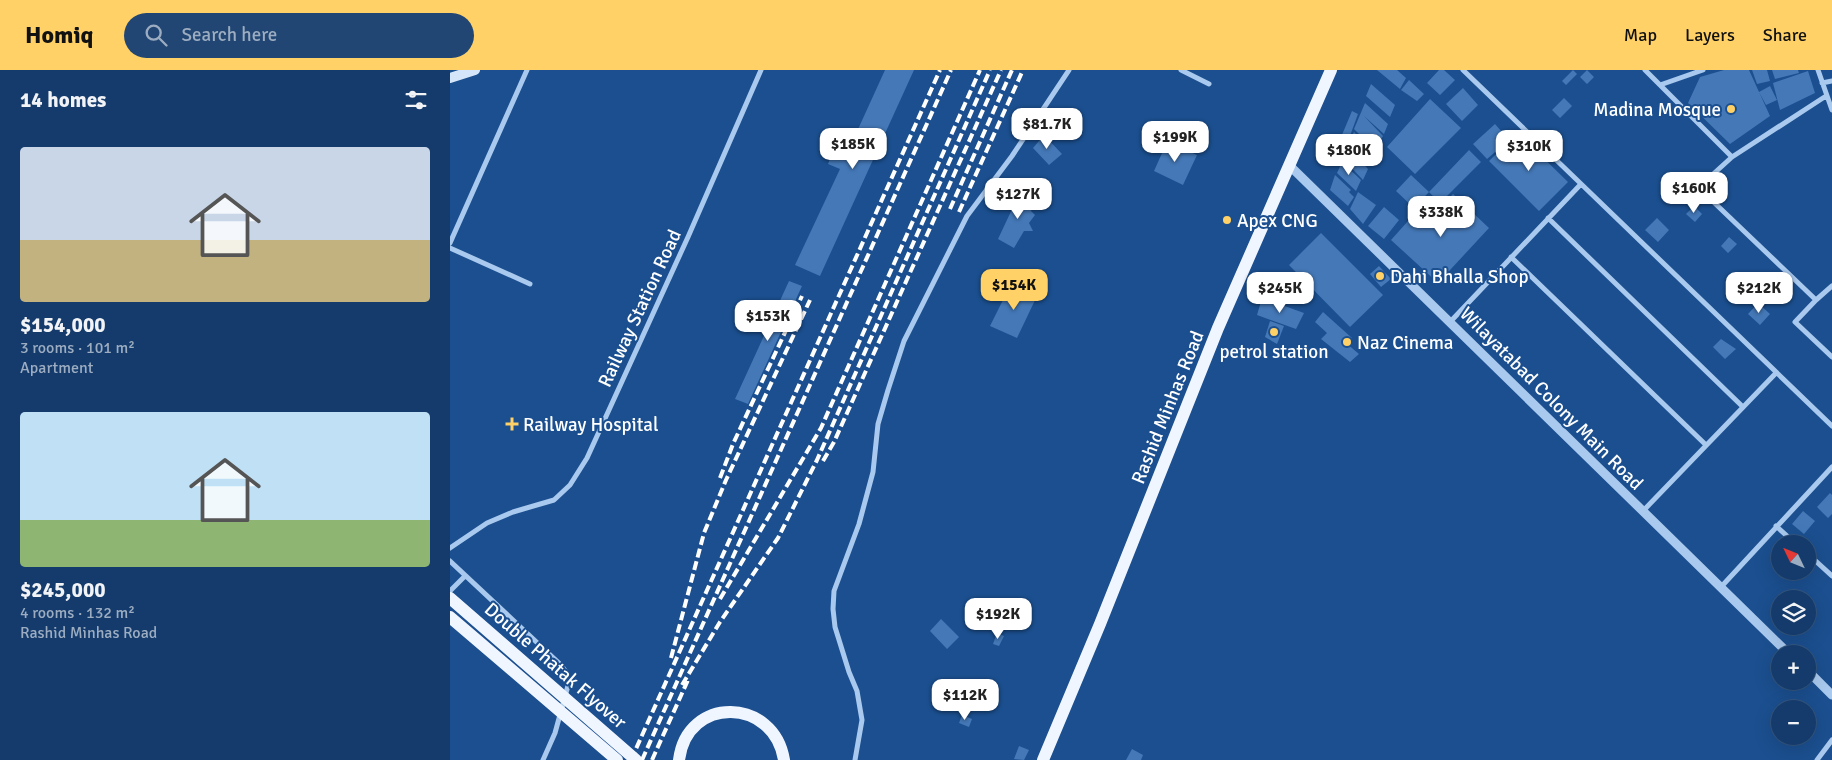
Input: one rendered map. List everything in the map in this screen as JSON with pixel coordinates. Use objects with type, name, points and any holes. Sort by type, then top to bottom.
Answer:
[{"type":"main road","points":[[450,78],[475,70]]},
{"type":"main road","name":"Rashid Minhas Road","points":[[1043,760],[1100,624],[1218,328],[1331,70]]},
{"type":"main road","name":"Double Phatak Flyover","points":[[450,598],[636,760]]},
{"type":"main road","name":"Double Phatak Flyover","points":[[450,617],[617,760]]},
{"type":"main road","points":[[680,760],[686,737],[703,719],[718,713],[736,712],[756,718],[770,729],[781,747],[784,760]]},
{"type":"street","points":[[450,243],[528,70]]},
{"type":"street","name":"Railway Station Road","points":[[450,548],[487,523],[513,512],[554,500],[570,486],[587,458],[688,237],[761,70]]},
{"type":"street","points":[[854,760],[862,720],[857,691],[835,627],[834,591],[859,524],[873,472],[878,424],[888,390],[904,341],[968,216],[1012,156],[1069,70]]},
{"type":"street","points":[[1181,70],[1209,84]]},
{"type":"street","points":[[1463,70],[1832,426]]},
{"type":"street","points":[[1645,70],[1732,157]]},
{"type":"street","points":[[1660,85],[1703,70]]},
{"type":"street","points":[[1818,70],[1832,110]]},
{"type":"street","points":[[1822,83],[1832,81]]},
{"type":"street","points":[[1816,300],[1701,190],[1710,177],[1732,157],[1826,96]]},
{"type":"street","name":"Wilayatabad Colony Main Road","points":[[1290,166],[1451,321],[1780,645]]},
{"type":"street","points":[[1451,321],[1581,184]]},
{"type":"street","points":[[1548,218],[1743,407]]},
{"type":"street","points":[[450,248],[530,284]]},
{"type":"street","points":[[1512,257],[1706,444]]},
{"type":"street","points":[[1832,286],[1795,322],[1832,356]]},
{"type":"street","points":[[1643,510],[1776,373]]},
{"type":"street","points":[[1721,588],[1832,467]]},
{"type":"street","points":[[1776,526],[1786,535]]},
{"type":"street","points":[[450,561],[561,665],[568,675],[569,682],[555,734],[543,760]]},
{"type":"street","points":[[1816,561],[1832,576]]},
{"type":"street","points":[[450,591],[465,576]]},
{"type":"street","points":[[1816,679],[1832,695]]},
{"type":"street","points":[[1817,760],[1832,740]]},
{"type":"building","points":[[885,70],[914,70],[820,276],[795,265],[840,169],[828,164],[836,144],[849,149]]},
{"type":"building","points":[[1377,70],[1397,70],[1406,78],[1400,89]]},
{"type":"building","points":[[1439,70],[1444,70],[1455,80],[1440,95],[1427,83]]},
{"type":"building","points":[[1573,70],[1577,74],[1566,85],[1562,81]]},
{"type":"building","points":[[1587,70],[1594,77],[1587,84],[1580,77]]},
{"type":"building","name":"Madina Mosque","points":[[1724,70],[1749,70],[1770,116],[1730,144],[1688,103],[1700,77]]},
{"type":"building","points":[[1752,70],[1767,70],[1770,81],[1757,84]]},
{"type":"building","points":[[1772,70],[1798,70],[1799,73],[1775,79]]},
{"type":"building","points":[[1808,71],[1815,93],[1780,110],[1773,83]]},
{"type":"building","points":[[1409,80],[1424,94],[1417,101],[1401,90]]},
{"type":"building","points":[[1371,84],[1395,105],[1390,117],[1366,96]]},
{"type":"building","points":[[1770,86],[1777,100],[1766,105],[1759,92]]},
{"type":"building","points":[[1463,88],[1478,105],[1462,121],[1446,104]]},
{"type":"building","points":[[1564,98],[1572,106],[1560,118],[1552,110]]},
{"type":"building","points":[[1430,99],[1461,128],[1415,174],[1387,147]]},
{"type":"building","points":[[1365,103],[1388,124],[1384,134],[1364,116],[1383,136],[1376,148],[1364,135],[1362,137],[1354,129]]},
{"type":"building","points":[[1352,111],[1358,114],[1347,144],[1339,142]]},
{"type":"building","points":[[1495,124],[1509,140],[1487,159],[1473,144]]},
{"type":"building","points":[[1354,132],[1361,139],[1364,138],[1375,150],[1370,164],[1349,142]]},
{"type":"building","points":[[1518,133],[1568,182],[1539,211],[1489,161]]},
{"type":"building","points":[[1044,135],[1062,154],[1049,165],[1033,148]]},
{"type":"building","points":[[1167,142],[1197,155],[1183,185],[1154,171]]},
{"type":"building","points":[[1349,148],[1368,169],[1363,180],[1344,160]]},
{"type":"building","points":[[1469,150],[1481,162],[1440,203],[1429,192]]},
{"type":"building","points":[[1342,162],[1361,180],[1356,191],[1337,173]]},
{"type":"building","points":[[1335,175],[1351,190],[1349,192],[1354,197],[1348,206],[1330,190]]},
{"type":"building","points":[[1411,175],[1429,192],[1414,208],[1396,191]]},
{"type":"building","points":[[1021,190],[1036,199],[1031,211],[1035,215],[1029,223],[1033,231],[1024,231],[1014,248],[998,239]]},
{"type":"building","points":[[1358,192],[1376,205],[1363,224],[1350,209]]},
{"type":"building","points":[[1453,194],[1489,228],[1438,283],[1391,240],[1417,211],[1428,221]]},
{"type":"building","points":[[1694,206],[1702,214],[1695,222],[1686,214]]},
{"type":"building","points":[[1384,207],[1399,220],[1384,239],[1368,226]]},
{"type":"building","points":[[1657,218],[1669,230],[1658,242],[1645,230]]},
{"type":"building","points":[[1321,233],[1383,295],[1350,327],[1289,265]]},
{"type":"building","points":[[1729,237],[1737,244],[1728,253],[1721,246]]},
{"type":"building","name":"Dahi Bhalla Shop","points":[[1379,266],[1391,279],[1381,287],[1370,274]]},
{"type":"building","points":[[789,281],[802,286],[748,404],[735,399]]},
{"type":"building","points":[[1012,282],[1037,296],[1017,338],[990,326]]},
{"type":"building","points":[[1262,298],[1304,313],[1296,329],[1257,315]]},
{"type":"building","points":[[1758,303],[1770,314],[1760,325],[1748,314]]},
{"type":"building","name":"Naz Cinema","points":[[1323,312],[1352,338],[1346,343],[1359,354],[1350,362],[1321,339],[1327,333],[1315,322]]},
{"type":"building","name":"petrol station","points":[[1270,321],[1284,326],[1277,344],[1265,337]]},
{"type":"building","points":[[1721,339],[1736,349],[1725,359],[1713,347]]},
{"type":"building","points":[[1830,493],[1832,495],[1832,514],[1828,518],[1817,507]]},
{"type":"building","points":[[1803,511],[1815,521],[1804,534],[1792,524]]},
{"type":"building","points":[[941,619],[959,637],[947,649],[930,631]]},
{"type":"building","points":[[997,633],[1004,636],[999,646],[993,644]]},
{"type":"building","points":[[962,715],[972,719],[969,727],[959,723]]},
{"type":"building","points":[[1019,746],[1029,750],[1024,760],[1014,759]]},
{"type":"building","points":[[1132,749],[1143,755],[1141,760],[1126,760]]},
{"type":"railway","points":[[631,760],[940,70]]},
{"type":"railway","points":[[642,760],[951,70]]},
{"type":"railway","points":[[720,599],[821,428],[980,70]]},
{"type":"railway","points":[[682,685],[720,622],[778,538],[817,460],[990,70]]},
{"type":"railway","points":[[823,461],[834,442],[1001,70]]},
{"type":"railway","points":[[950,209],[1012,70]]},
{"type":"railway","points":[[959,212],[1023,70]]},
{"type":"railway","points":[[720,478],[733,444],[802,296]]},
{"type":"railway","points":[[671,658],[704,533],[726,480],[810,300]]},
{"type":"railway","points":[[652,760],[688,680]]},
{"type":"place","name":"Madina Mosque","points":[[1731,109]]},
{"type":"place","name":"Apex CNG","points":[[1227,220]]},
{"type":"place","name":"Dahi Bhalla Shop","points":[[1380,276]]},
{"type":"place","name":"petrol station","points":[[1274,332]]},
{"type":"place","name":"Naz Cinema","points":[[1347,342]]},
{"type":"place","name":"Railway Hospital","points":[[512,424]]}]
